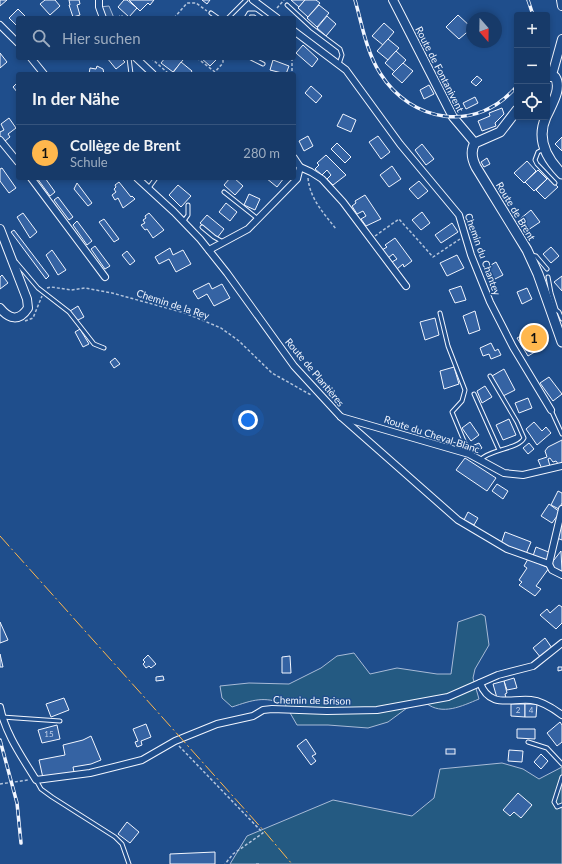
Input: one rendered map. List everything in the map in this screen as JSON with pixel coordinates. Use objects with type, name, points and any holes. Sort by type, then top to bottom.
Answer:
[{"type":"main road","points":[[550,76],[559,80],[560,88],[550,110]]},
{"type":"main road","points":[[475,143],[500,132],[514,114]]},
{"type":"main road","points":[[546,120],[542,130],[544,149],[555,167],[562,174]]},
{"type":"main road","name":"Route de Brent","points":[[475,143],[472,152],[474,164],[529,255],[553,309],[562,342]]},
{"type":"street","points":[[99,0],[99,7],[102,16]]},
{"type":"street","points":[[253,0],[274,16]]},
{"type":"street","name":"Route de Fontanivent","points":[[393,0],[453,117],[475,143]]},
{"type":"street","points":[[561,0],[562,6]]},
{"type":"street","points":[[0,24],[16,41]]},
{"type":"street","name":"Chemin du Chantey","points":[[296,32],[339,64],[350,76],[400,144],[459,214],[471,255],[490,302],[513,347],[550,410]]},
{"type":"street","points":[[550,72],[562,39]]},
{"type":"street","points":[[33,60],[42,72]]},
{"type":"street","points":[[138,60],[151,72]]},
{"type":"street","points":[[0,140],[16,160]]},
{"type":"street","points":[[296,161],[300,168],[311,172],[322,179],[344,202],[406,286]]},
{"type":"street","points":[[209,250],[248,229],[297,179],[300,168]]},
{"type":"street","points":[[32,180],[105,277]]},
{"type":"street","name":"Route de Plantières","points":[[139,180],[183,222],[209,250],[294,366],[340,416],[458,520],[507,549],[549,564]]},
{"type":"street","points":[[0,229],[3,246],[11,257],[27,299],[28,308],[20,317],[15,319],[7,317],[0,308]]},
{"type":"street","name":"Route du Cheval-Blanc","points":[[340,416],[469,454],[504,473],[514,475],[532,474],[562,466]]},
{"type":"street","points":[[562,509],[549,564],[552,570],[562,575]]},
{"type":"street","name":"Chemin de Brison","points":[[36,780],[90,774],[142,760],[175,741],[217,724],[253,716],[263,710],[377,710],[448,697],[498,675],[533,666],[562,643]]},
{"type":"street","points":[[480,683],[483,690],[498,701],[532,700],[562,715]]},
{"type":"street","points":[[0,707],[2,717],[17,750],[36,780]]},
{"type":"lane","points":[[230,16],[246,0]]},
{"type":"lane","points":[[287,5],[312,28],[340,49],[342,55],[339,64]]},
{"type":"lane","points":[[211,13],[215,16]]},
{"type":"lane","points":[[247,16],[249,13],[255,13],[259,16]]},
{"type":"lane","points":[[129,60],[131,72]]},
{"type":"lane","points":[[255,60],[263,64]]},
{"type":"lane","points":[[544,149],[538,152],[535,160],[555,183]]},
{"type":"lane","points":[[148,189],[155,180]]},
{"type":"lane","points":[[224,192],[258,219]]},
{"type":"lane","points":[[183,222],[188,215],[188,205]]},
{"type":"lane","points":[[202,227],[223,242]]},
{"type":"lane","points":[[529,255],[536,256],[547,269]]},
{"type":"lane","points":[[11,257],[43,292],[69,312],[94,344],[104,348]]},
{"type":"lane","points":[[548,276],[553,309],[562,319]]},
{"type":"lane","points":[[440,313],[448,346],[465,390],[464,397],[454,408],[452,415],[469,454]]},
{"type":"lane","points":[[480,460],[489,453],[519,443],[524,438],[518,422],[490,376]]},
{"type":"lane","points":[[474,394],[499,450]]},
{"type":"lane","name":"Chemin du Chantey","points":[[550,410],[562,434]]},
{"type":"lane","points":[[2,717],[60,721]]},
{"type":"lane","points":[[528,742],[547,748],[562,764]]},
{"type":"lane","points":[[562,777],[554,802],[557,807],[562,805]]},
{"type":"lane","points":[[36,780],[41,789],[52,797],[115,837],[122,844],[129,864]]},
{"type":"path","points":[[277,8],[284,0]]},
{"type":"path","points":[[176,16],[187,3],[196,3],[211,13]]},
{"type":"path","points":[[153,60],[167,72]]},
{"type":"path","points":[[199,60],[214,72]]},
{"type":"path","points":[[216,72],[223,63],[223,60]]},
{"type":"path","points":[[292,60],[292,72]]},
{"type":"path","points":[[300,168],[308,178],[309,187],[317,207],[336,229]]},
{"type":"path","points":[[374,236],[399,219],[433,257],[461,238]]},
{"type":"path","name":"Chemin de la Rey","points":[[43,292],[51,286],[71,290],[85,288],[112,293],[185,313],[220,328],[240,341],[272,374],[315,397],[324,400]]},
{"type":"path","points":[[175,741],[263,833],[233,854],[225,864]]},
{"type":"path","points":[[0,784],[36,780]]},
{"type":"shaded area","points":[[109,6],[113,16],[102,16],[99,7]]},
{"type":"shaded area","points":[[481,614],[485,616],[489,645],[475,669],[473,678],[479,699],[459,707],[439,709],[426,703],[407,708],[388,722],[368,728],[328,725],[297,725],[285,704],[270,700],[258,700],[232,707],[222,698],[220,686],[249,683],[289,684],[321,668],[337,656],[354,653],[370,674],[397,668],[437,674],[451,674],[458,622]]},
{"type":"shaded area","points":[[502,763],[523,769],[539,779],[562,767],[562,864],[230,864],[247,836],[333,800],[412,816],[434,798],[440,769]]},
{"type":"building","points":[[0,0],[7,0],[0,6]]},
{"type":"building","points":[[45,0],[55,0],[60,6],[50,15],[40,4]]},
{"type":"building","points":[[69,0],[79,0],[80,4],[77,5],[80,15],[73,16]]},
{"type":"building","points":[[124,0],[127,0],[137,8],[130,16],[128,16],[118,7]]},
{"type":"building","points":[[129,0],[154,0],[150,5],[148,3],[140,11]]},
{"type":"building","points":[[202,0],[210,0],[207,4]]},
{"type":"building","points":[[291,0],[305,0],[299,7]]},
{"type":"building","points":[[305,0],[316,0],[320,3],[308,17],[298,8]]},
{"type":"building","points":[[319,5],[329,13],[317,27],[307,18]]},
{"type":"building","points":[[18,9],[25,16],[16,16],[16,25],[9,18]]},
{"type":"building","points":[[458,15],[466,22],[466,33],[459,39],[446,27]]},
{"type":"building","points":[[327,16],[336,24],[326,36],[317,28]]},
{"type":"building","points":[[384,23],[394,32],[383,45],[372,36]]},
{"type":"building","points":[[388,39],[399,48],[388,60],[377,51]]},
{"type":"building","points":[[303,45],[318,59],[312,67],[296,53]]},
{"type":"building","points":[[396,51],[406,60],[395,72],[385,63]]},
{"type":"building","points":[[0,53],[7,62],[0,68]]},
{"type":"building","points":[[109,60],[123,60],[125,62],[116,69]]},
{"type":"building","points":[[163,60],[183,60],[173,72],[161,63]]},
{"type":"building","points":[[203,60],[216,60],[210,66]]},
{"type":"building","points":[[273,60],[289,66],[287,72],[270,70]]},
{"type":"building","points":[[181,62],[192,71],[191,72],[174,72]]},
{"type":"building","points":[[403,63],[413,71],[402,83],[392,74]]},
{"type":"building","points":[[97,66],[103,69],[104,72],[89,72],[90,68],[96,69]]},
{"type":"building","points":[[477,76],[482,80],[476,86],[471,82]]},
{"type":"building","points":[[429,85],[434,94],[424,99],[420,90]]},
{"type":"building","points":[[311,86],[322,96],[316,103],[305,93]]},
{"type":"building","points":[[475,97],[478,103],[466,109],[463,103]]},
{"type":"building","points":[[502,108],[504,114],[495,123],[496,126],[482,131],[478,121],[490,116],[489,113]]},
{"type":"building","points":[[343,114],[356,120],[351,132],[337,126]]},
{"type":"building","points":[[9,118],[16,128],[8,134],[10,137],[5,141],[0,136],[0,132],[4,130],[1,124]]},
{"type":"building","points":[[308,136],[313,146],[304,151],[299,141]]},
{"type":"building","points":[[378,136],[390,152],[381,159],[369,142]]},
{"type":"building","points":[[562,137],[562,151],[555,144]]},
{"type":"building","points":[[337,143],[351,157],[345,163],[331,149]]},
{"type":"building","points":[[422,144],[434,159],[426,165],[415,150]]},
{"type":"building","points":[[326,155],[346,175],[333,185],[327,179],[331,175],[327,170],[322,175],[315,169],[319,165],[317,163]]},
{"type":"building","points":[[487,158],[490,164],[484,167],[481,162]]},
{"type":"building","points":[[527,161],[536,171],[524,183],[514,173]]},
{"type":"building","points":[[392,166],[401,179],[389,187],[380,175]]},
{"type":"building","points":[[2,168],[16,188],[9,193],[0,181],[0,169]]},
{"type":"building","points":[[538,170],[547,179],[534,191],[525,182]]},
{"type":"building","points":[[548,178],[558,187],[545,199],[536,190]]},
{"type":"building","points":[[38,180],[46,180],[55,192],[50,196]]},
{"type":"building","points":[[228,180],[236,180],[243,186],[235,195],[224,185]]},
{"type":"building","points":[[268,180],[282,180],[277,187]]},
{"type":"building","points":[[419,181],[428,191],[418,199],[409,189]]},
{"type":"building","points":[[119,182],[131,197],[132,196],[135,199],[123,208],[118,198],[115,200],[112,195],[116,192],[114,189],[116,187],[115,185]]},
{"type":"building","points":[[77,183],[92,203],[88,206],[74,189]]},
{"type":"building","points":[[178,185],[191,196],[181,207],[169,195]]},
{"type":"building","points":[[249,194],[260,199],[255,210],[244,205]]},
{"type":"building","points":[[365,195],[381,219],[366,226],[361,219],[366,216],[363,211],[357,214],[352,206],[356,203],[355,201]]},
{"type":"building","points":[[58,197],[73,217],[69,220],[54,200]]},
{"type":"building","points":[[226,203],[237,212],[230,221],[219,212]]},
{"type":"building","points":[[531,210],[540,222],[528,230],[520,219]]},
{"type":"building","points":[[422,212],[430,223],[421,230],[412,220]]},
{"type":"building","points":[[23,213],[37,232],[30,238],[17,217]]},
{"type":"building","points":[[149,213],[164,230],[153,238],[147,229],[145,230],[141,225],[145,223],[143,220]]},
{"type":"building","points":[[207,215],[224,229],[217,238],[200,223]]},
{"type":"building","points":[[104,219],[119,239],[114,242],[99,222]]},
{"type":"building","points":[[77,221],[92,241],[87,245],[73,225]]},
{"type":"building","points":[[452,223],[458,232],[441,243],[435,235]]},
{"type":"building","points":[[14,230],[49,276],[46,279],[11,232]]},
{"type":"building","points":[[395,238],[412,261],[404,267],[403,264],[397,269],[392,262],[397,259],[393,254],[388,258],[382,250],[387,247],[385,245]]},
{"type":"building","points":[[95,246],[110,266],[105,269],[91,249]]},
{"type":"building","points":[[551,247],[559,256],[551,263],[543,254]]},
{"type":"building","points":[[170,248],[173,255],[183,250],[191,264],[176,272],[169,259],[159,264],[155,257]]},
{"type":"building","points":[[52,250],[66,270],[58,275],[46,255]]},
{"type":"building","points":[[127,251],[135,261],[130,265],[122,255]]},
{"type":"building","points":[[457,255],[464,268],[447,276],[440,263]]},
{"type":"building","points":[[496,262],[503,275],[493,280],[486,268]]},
{"type":"building","points":[[2,275],[8,283],[0,289],[0,277]]},
{"type":"building","points":[[562,276],[562,291],[554,282]]},
{"type":"building","points":[[209,283],[212,289],[222,284],[230,298],[214,306],[207,294],[198,299],[193,291]]},
{"type":"building","points":[[461,286],[466,300],[455,303],[449,290]]},
{"type":"building","points":[[527,288],[532,299],[522,304],[517,292]]},
{"type":"building","points":[[78,306],[84,317],[76,321],[70,311]]},
{"type":"building","points":[[475,311],[480,330],[469,334],[463,316]]},
{"type":"building","points":[[435,318],[439,335],[425,340],[420,322]]},
{"type":"building","points":[[80,329],[89,344],[83,347],[75,332]]},
{"type":"building","points":[[530,331],[540,349],[528,356],[517,338]]},
{"type":"building","points":[[491,343],[495,351],[498,349],[501,355],[491,359],[489,354],[483,356],[480,348]]},
{"type":"building","points":[[115,358],[120,364],[114,368],[110,362]]},
{"type":"building","points":[[454,367],[459,384],[444,389],[440,371]]},
{"type":"building","points":[[504,369],[515,390],[503,396],[492,376]]},
{"type":"building","points":[[549,377],[562,394],[553,401],[540,383]]},
{"type":"building","points":[[485,386],[492,397],[482,403],[477,391]]},
{"type":"building","points":[[528,398],[532,408],[519,413],[515,403]]},
{"type":"building","points":[[509,419],[516,435],[503,440],[496,425]]},
{"type":"building","points":[[470,422],[479,435],[471,441],[462,428]]},
{"type":"building","points":[[534,422],[542,431],[546,427],[551,433],[537,445],[526,429]]},
{"type":"building","points":[[562,440],[562,464],[559,465],[556,461],[553,462],[550,458],[548,459],[550,466],[542,469],[538,460],[547,457],[545,451],[548,447]]},
{"type":"building","points":[[479,443],[482,448],[476,452],[472,446]]},
{"type":"building","points":[[529,443],[534,449],[528,454],[523,448]]},
{"type":"building","points":[[465,458],[496,478],[487,491],[456,470]]},
{"type":"building","points":[[497,484],[508,491],[503,499],[492,491]]},
{"type":"building","points":[[558,491],[562,493],[562,503],[559,509],[551,505]]},
{"type":"building","points":[[549,504],[560,512],[552,523],[541,516]]},
{"type":"building","points":[[468,512],[478,518],[474,525],[464,520]]},
{"type":"building","points":[[562,523],[562,540],[557,538]]},
{"type":"building","points":[[505,532],[531,542],[526,554],[501,544]]},
{"type":"building","points":[[536,547],[551,553],[548,561],[533,556]]},
{"type":"building","points":[[561,551],[562,572],[560,572],[550,565]]},
{"type":"building","points":[[528,559],[549,568],[536,586],[541,589],[535,596],[519,585],[522,582],[519,580],[527,568],[524,566]]},
{"type":"building","points":[[559,605],[562,607],[562,623],[556,629],[540,615],[547,609],[550,613]]},
{"type":"building","points":[[0,622],[8,640],[0,643]]},
{"type":"building","points":[[545,638],[552,648],[541,658],[533,648]]},
{"type":"building","points":[[0,654],[3,667],[0,667]]},
{"type":"building","points":[[148,655],[156,664],[151,668],[149,666],[146,668],[143,664],[145,662],[143,660]]},
{"type":"building","points":[[290,656],[291,673],[282,673],[282,657]]},
{"type":"building","points":[[558,667],[562,667],[562,670],[558,671]]},
{"type":"building","points":[[163,676],[164,680],[156,681],[156,677]]},
{"type":"building","points":[[514,678],[517,688],[507,690],[504,681]]},
{"type":"building","points":[[504,681],[507,693],[505,694],[506,698],[497,698],[493,684]]},
{"type":"building","points":[[64,698],[69,710],[51,717],[46,704]]},
{"type":"building","points":[[511,704],[525,704],[525,717],[511,716]]},
{"type":"building","points":[[525,704],[537,704],[536,717],[525,717]]},
{"type":"building","points":[[560,722],[562,725],[562,742],[557,746],[547,733]]},
{"type":"building","points":[[146,724],[151,737],[141,741],[142,745],[137,747],[135,742],[138,741],[133,729]]},
{"type":"building","points":[[57,725],[60,739],[42,743],[38,730]]},
{"type":"building","points":[[517,729],[535,729],[535,739],[517,738]]},
{"type":"building","points":[[91,736],[101,760],[91,764],[73,767],[74,772],[43,778],[39,760],[65,755],[63,745],[83,740]]},
{"type":"building","points":[[306,739],[316,754],[312,756],[316,761],[311,765],[297,746]]},
{"type":"building","points":[[446,749],[455,749],[455,754],[446,754]]},
{"type":"building","points":[[509,750],[523,751],[522,762],[508,761]]},
{"type":"building","points":[[541,754],[548,761],[541,769],[534,762]]},
{"type":"building","points":[[518,793],[532,805],[521,818],[514,812],[510,816],[503,810]]},
{"type":"building","points":[[127,822],[139,832],[130,843],[118,834]]},
{"type":"building","points":[[215,852],[215,864],[170,864],[170,854]]},
{"type":"railway","points":[[355,0],[368,47],[375,65],[393,90],[409,103],[426,112],[445,116],[464,116],[483,111],[501,101],[514,89]]},
{"type":"railway","points":[[528,0],[532,12]]},
{"type":"railway","points":[[0,740],[17,803],[21,843]]},
{"type":"power","points":[[0,536],[292,864]]},
{"type":"place","name":"Collège de Brent","points":[[534,338]]}]
